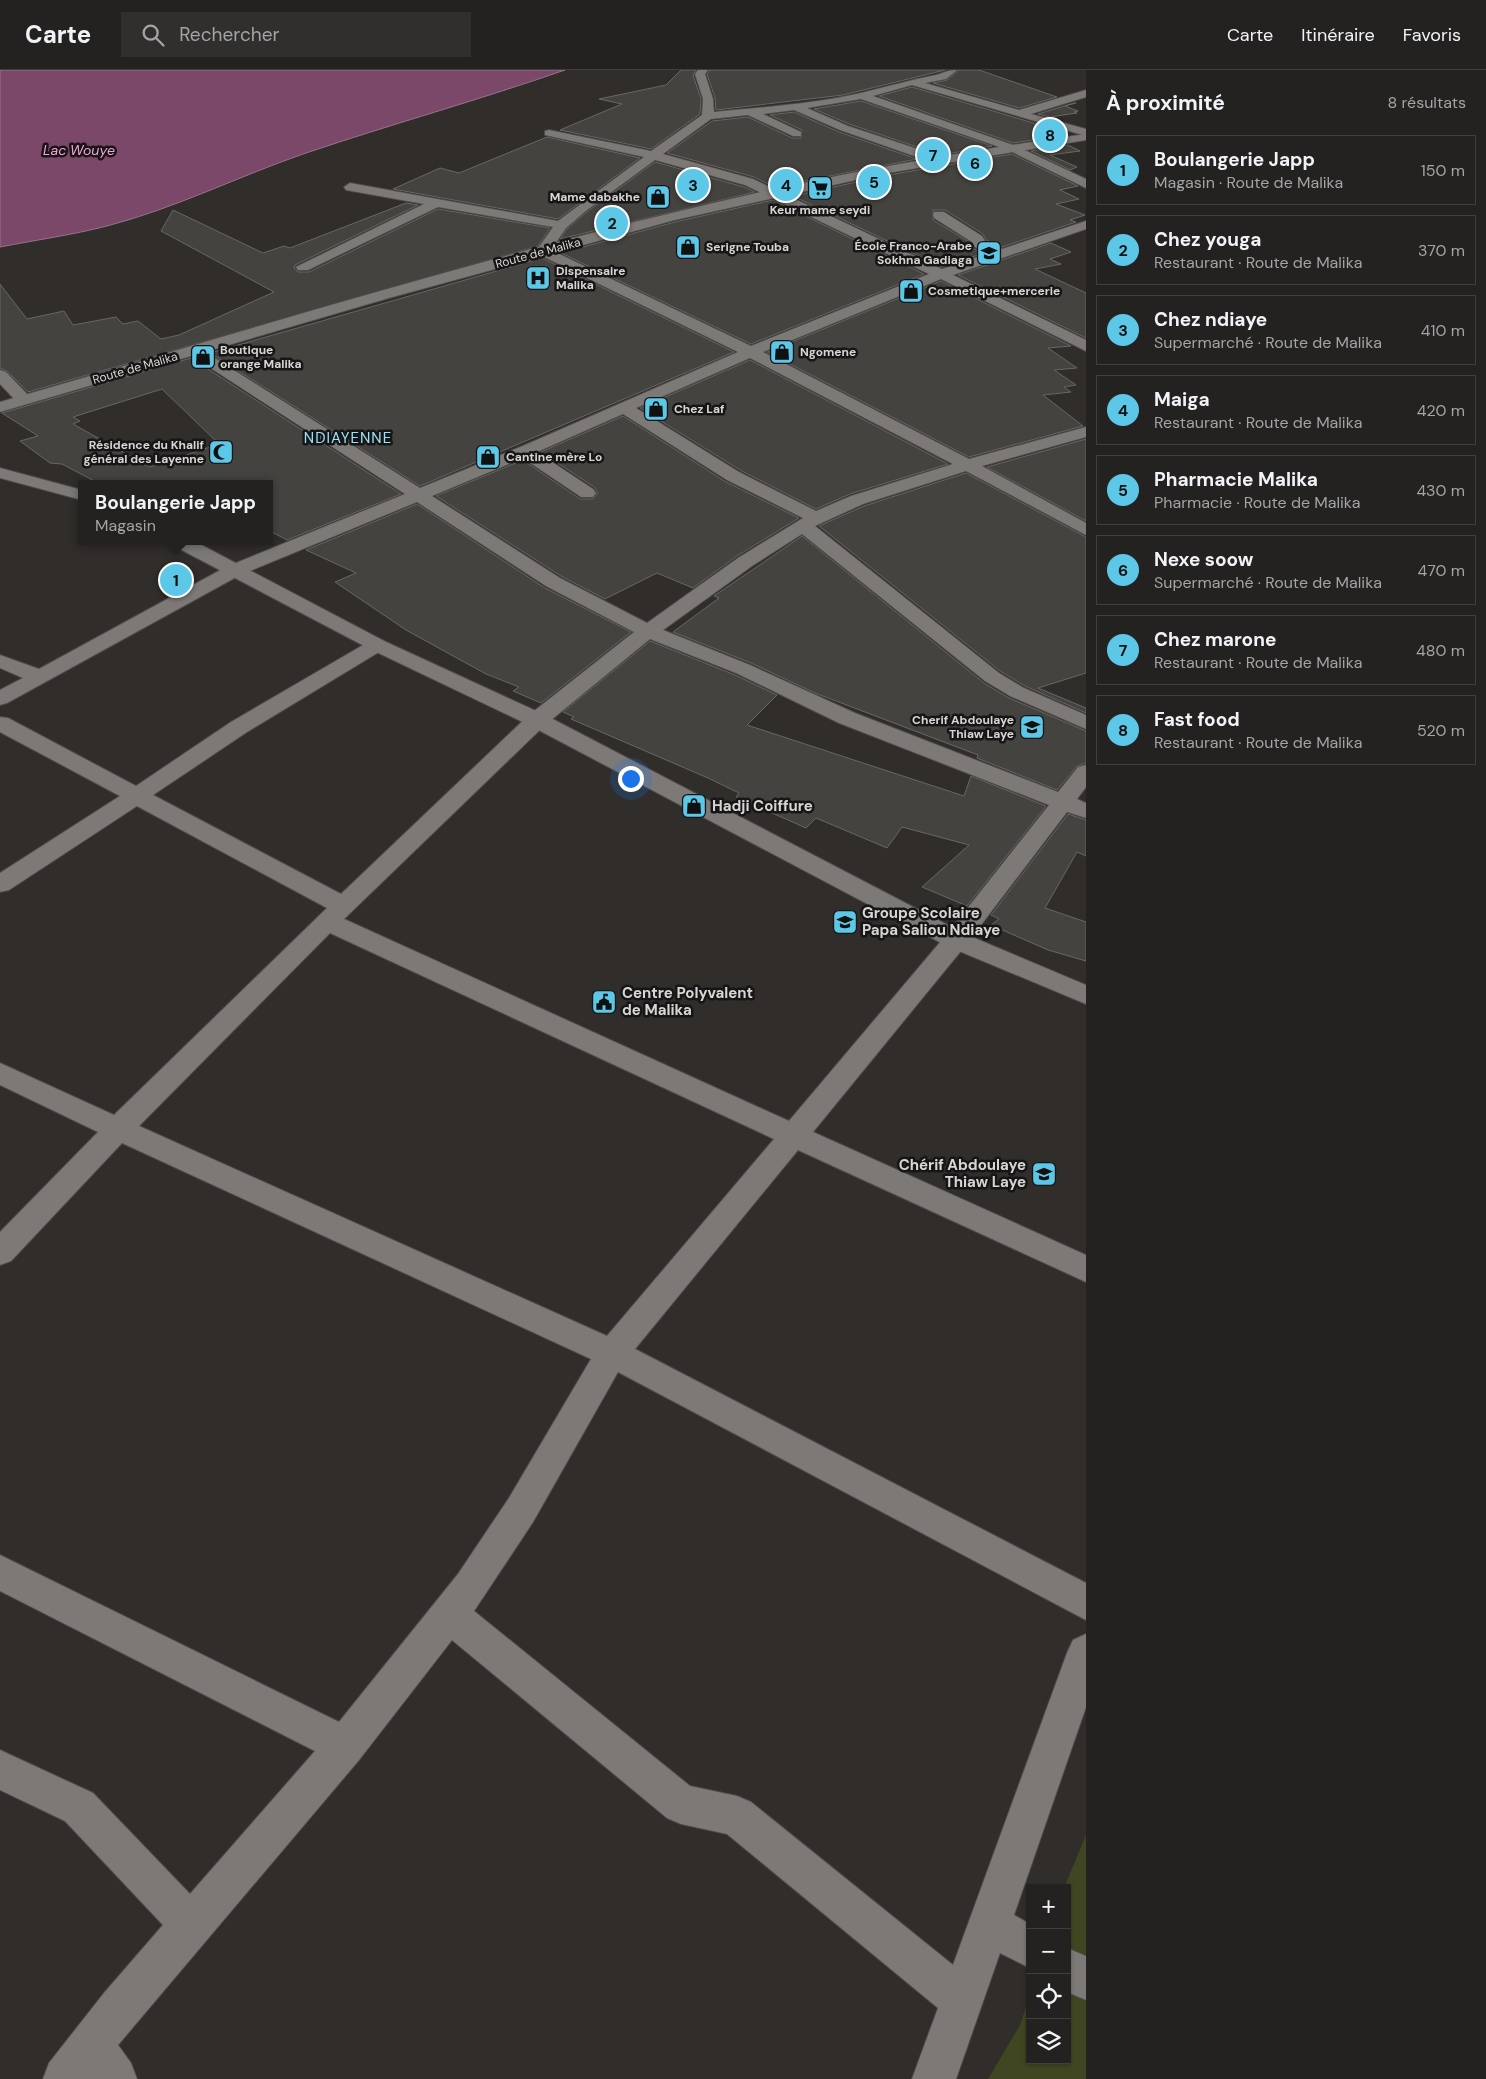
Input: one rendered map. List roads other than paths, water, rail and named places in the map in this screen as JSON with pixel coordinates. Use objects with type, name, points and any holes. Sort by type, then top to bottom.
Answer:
[{"type":"street","points":[[704,70],[700,74],[708,99],[708,116]]},
{"type":"street","points":[[952,70],[942,77],[911,82],[862,96],[708,116],[652,155],[561,225],[543,251],[750,352],[969,464],[1086,530]]},
{"type":"street","points":[[911,82],[1022,113],[1086,135]]},
{"type":"street","points":[[1022,113],[1086,93]]},
{"type":"street","points":[[862,96],[1012,148],[1086,184]]},
{"type":"street","points":[[795,106],[834,125],[938,160]]},
{"type":"street","points":[[750,112],[797,134]]},
{"type":"street","points":[[549,133],[652,155],[728,175],[774,193],[1062,332],[1086,346]]},
{"type":"street","name":"Route de Malika","points":[[0,407],[543,251],[774,193],[938,160],[1086,135]]},
{"type":"street","points":[[350,187],[561,225]]},
{"type":"street","points":[[303,267],[436,204]]},
{"type":"street","points":[[939,215],[978,239],[980,244],[1002,254]]},
{"type":"street","points":[[0,699],[233,571],[525,452],[626,409],[750,352],[941,274],[1086,225]]},
{"type":"street","points":[[1062,332],[1077,326]]},
{"type":"street","points":[[194,351],[553,582],[648,631],[743,669],[847,718],[1074,806]]},
{"type":"street","points":[[0,376],[24,400]]},
{"type":"street","points":[[626,409],[809,521],[992,677],[1017,692],[1086,723]]},
{"type":"street","points":[[0,1252],[118,1129],[336,914],[537,720],[648,631],[809,521],[857,500],[969,464],[1086,432]]},
{"type":"street","points":[[525,452],[587,492]]},
{"type":"street","points":[[0,473],[78,494]]},
{"type":"street","points":[[186,545],[377,645],[537,720],[956,940],[1086,995]]},
{"type":"street","points":[[0,884],[136,797],[239,727],[377,645]]},
{"type":"street","points":[[0,661],[40,677]]},
{"type":"street","points":[[0,723],[136,797],[336,914],[793,1135],[1086,1269]]},
{"type":"street","points":[[65,2079],[118,2008],[345,1746],[471,1587],[521,1510],[612,1353],[956,940],[1074,806],[1086,772]]},
{"type":"street","points":[[0,1073],[118,1129],[612,1353],[1086,1602]]},
{"type":"street","points":[[0,1572],[345,1746]]},
{"type":"street","points":[[449,1614],[682,1804],[738,1816],[962,2000]]},
{"type":"street","points":[[934,2079],[1086,1653]]},
{"type":"street","points":[[0,1770],[79,1807],[190,1924]]},
{"type":"street","points":[[989,1924],[1026,1945]]},
{"type":"street","points":[[1071,1970],[1086,1979]]},
{"type":"street","points":[[91,2045],[115,2079]]},
{"type":"water","name":"Lac Wouye","points":[[0,70],[565,70],[306,153],[133,219],[81,232],[0,247]]},
{"type":"place","name":"Fast food","points":[[1050,135]]},
{"type":"place","name":"Chez marone","points":[[933,155]]},
{"type":"place","name":"Nexe soow","points":[[975,163]]},
{"type":"place","name":"Pharmacie Malika","points":[[874,182]]},
{"type":"place","name":"Chez ndiaye","points":[[693,185]]},
{"type":"place","name":"Maiga","points":[[786,185]]},
{"type":"place","name":"Keur mame seydi","points":[[820,188]]},
{"type":"place","name":"Mame dabakhe","points":[[658,197]]},
{"type":"place","name":"Chez youga","points":[[612,223]]},
{"type":"place","name":"Serigne Touba","points":[[688,247]]},
{"type":"place","name":"École Franco-Arabe Sokhna Gadiaga","points":[[989,253]]},
{"type":"place","name":"Dispensaire Malika","points":[[538,278]]},
{"type":"place","name":"Cosmetique+mercerie","points":[[911,291]]},
{"type":"place","name":"Ngomene","points":[[782,352]]},
{"type":"place","name":"Boutique orange Malika","points":[[203,357]]},
{"type":"place","name":"Chez Laf","points":[[656,409]]},
{"type":"place","name":"Résidence du Khalif général des Layenne","points":[[221,452]]},
{"type":"place","name":"Cantine mère Lo","points":[[488,457]]},
{"type":"place","name":"Boulangerie Japp","points":[[176,580]]},
{"type":"place","name":"Cherif Abdoulaye Thiaw Laye","points":[[1032,727]]},
{"type":"place","name":"Hadji Coiffure","points":[[694,806]]},
{"type":"place","name":"Groupe Scolaire Papa Saliou Ndiaye","points":[[845,922]]},
{"type":"place","name":"Centre Polyvalent de Malika","points":[[604,1002]]},
{"type":"place","name":"Chérif Abdoulaye Thiaw Laye","points":[[1044,1174]]},
{"type":"district","name":"NDIAYENNE","points":[[348,438]]}]
